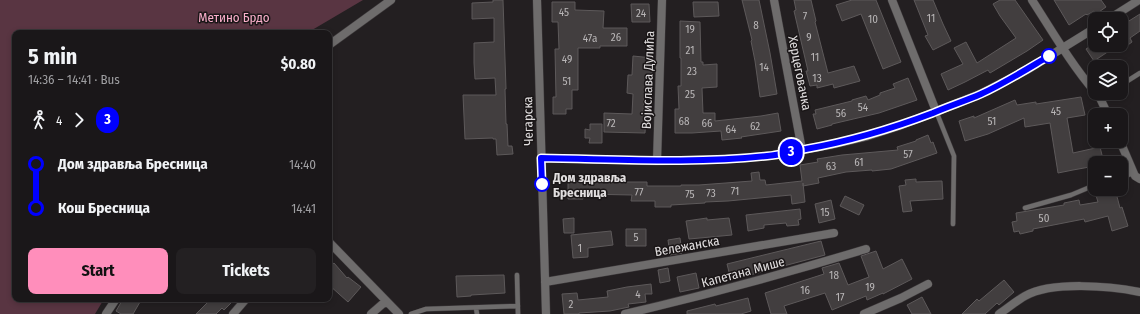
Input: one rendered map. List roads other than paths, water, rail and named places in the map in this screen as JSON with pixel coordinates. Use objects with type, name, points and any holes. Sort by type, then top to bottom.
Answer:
[{"type":"street","points":[[332,43],[391,0]]},
{"type":"street","name":"Чегарска","points":[[536,0],[546,314]]},
{"type":"street","name":"Војислава Дулића","points":[[657,161],[662,0]]},
{"type":"street","name":"Херцеговачка","points":[[774,0],[802,150]]},
{"type":"street","points":[[892,0],[936,112]]},
{"type":"street","points":[[1032,0],[1080,74],[1088,83]]},
{"type":"street","points":[[1120,12],[1139,0]]},
{"type":"street","points":[[541,158],[657,161],[726,159],[784,154],[830,145],[868,136],[899,126],[965,101],[994,88],[1027,70],[1088,32]]},
{"type":"street","points":[[1123,148],[1136,176]]},
{"type":"street","name":"Вележанска","points":[[545,282],[834,233]]},
{"type":"street","points":[[332,245],[399,314]]},
{"type":"street","name":"Капетана Мише","points":[[625,314],[693,298],[866,249]]},
{"type":"street","points":[[864,314],[901,298],[928,284]]},
{"type":"street","points":[[1000,314],[1025,296],[1045,290],[1076,287],[1105,287],[1140,292]]},
{"type":"street","points":[[371,314],[386,301]]},
{"type":"street","points":[[106,314],[114,302]]},
{"type":"street","points":[[233,314],[243,302]]},
{"type":"lane","points":[[1128,81],[1140,73]]},
{"type":"lane","points":[[936,112],[954,156],[953,224]]},
{"type":"lane","points":[[1024,208],[1071,195],[1088,188]]},
{"type":"lane","points":[[517,275],[518,314]]},
{"type":"lane","points":[[411,314],[426,309],[518,306]]},
{"type":"lane","points":[[476,308],[476,314]]},
{"type":"place","name":"Дом здравља Бресница","points":[[542,184]]},
{"type":"park label","name":"Метино Брдо","points":[[234,17]]}]
